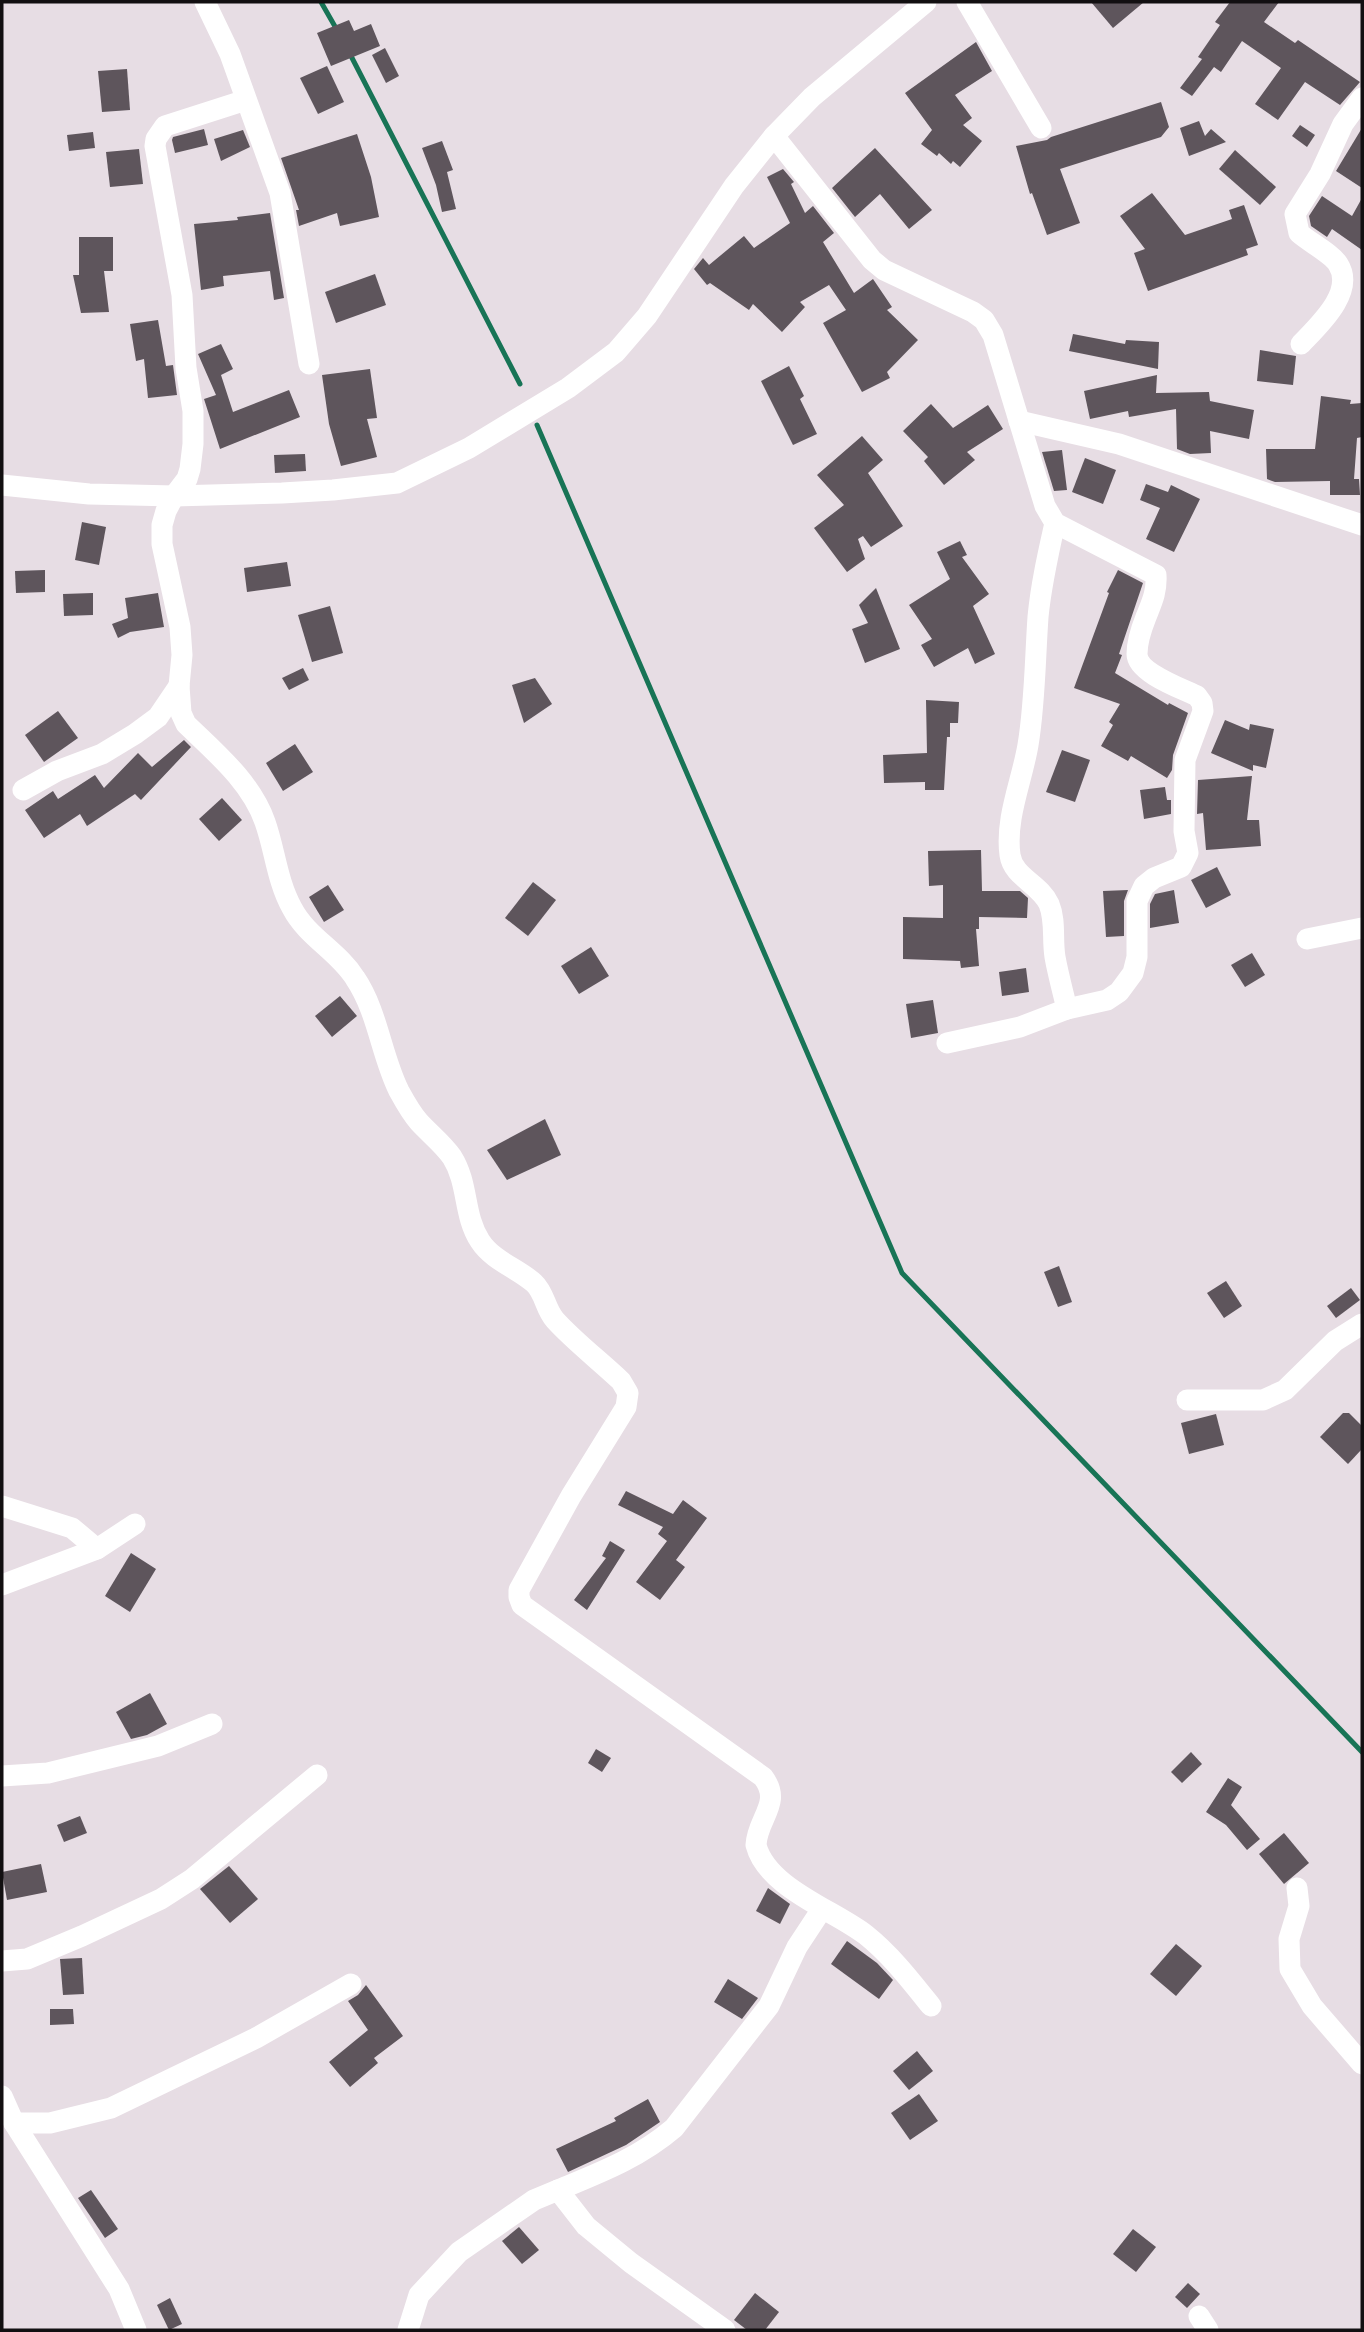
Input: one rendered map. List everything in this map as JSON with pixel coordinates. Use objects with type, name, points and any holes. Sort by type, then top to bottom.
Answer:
[{"type":"street","points":[[205,2],[230,54],[280,193],[309,364]]},
{"type":"street","points":[[2,485],[89,494],[174,496],[282,493],[397,483],[469,448],[568,388],[617,352],[647,316],[734,186],[774,136],[812,97],[926,2]]},
{"type":"street","points":[[967,2],[1041,128]]},
{"type":"street","points":[[1301,344],[1334,308],[1342,285],[1342,272],[1337,261],[1299,233],[1295,214],[1320,174],[1343,124],[1362,98]]},
{"type":"street","points":[[246,100],[165,126],[156,139],[155,146],[182,295],[186,368],[194,430],[187,479],[174,496],[162,524],[162,544],[180,627],[181,713],[186,724],[242,781],[257,803],[283,888],[297,916],[308,931],[355,977],[367,1000],[387,1064],[408,1107],[448,1151],[462,1176],[470,1220],[481,1242],[488,1251],[535,1284],[554,1318],[621,1381],[626,1389],[626,1407],[528,1572],[519,1590],[520,1603],[763,1777],[769,1785],[771,1797],[756,1839],[757,1849],[766,1864],[808,1902],[846,1921],[874,1942],[910,1979],[931,2006]]},
{"type":"street","points":[[774,136],[872,260],[884,270],[973,312],[984,320],[993,335],[1045,506],[1055,523],[1156,575],[1157,589],[1145,620],[1137,654],[1139,662],[1147,671],[1197,696],[1202,703],[1203,710],[1185,760],[1184,831],[1188,853],[1181,867],[1154,878],[1144,886],[1137,901],[1137,957],[1133,973],[1119,992],[1107,1000],[1067,1009],[1020,1027],[947,1043]]},
{"type":"street","points":[[1019,421],[1151,454],[1362,525]]},
{"type":"street","points":[[1055,523],[1038,617],[1037,666],[1028,747],[1016,788],[1009,844],[1014,869],[1038,888],[1049,903],[1055,956],[1067,1009]]},
{"type":"street","points":[[23,790],[57,771],[102,754],[135,734],[158,717],[179,686]]},
{"type":"street","points":[[1307,939],[1362,928]]},
{"type":"street","points":[[1187,1400],[1263,1400],[1285,1390],[1335,1341],[1362,1324]]},
{"type":"street","points":[[2,1506],[72,1528],[97,1549]]},
{"type":"street","points":[[2,1585],[97,1549],[135,1524]]},
{"type":"street","points":[[2,1776],[48,1773],[158,1746],[212,1724]]},
{"type":"street","points":[[2,1961],[27,1959],[161,1899],[192,1879],[317,1774]]},
{"type":"street","points":[[1297,1888],[1299,1906],[1289,1939],[1290,1969],[1312,2006],[1362,2064]]},
{"type":"street","points":[[408,2330],[419,2295],[459,2252],[534,2200],[620,2165],[657,2143],[674,2128],[769,2006],[797,1947],[822,1909]]},
{"type":"street","points":[[14,2123],[50,2123],[111,2108],[256,2038],[351,1984]]},
{"type":"street","points":[[2,2097],[14,2123],[119,2290],[136,2330]]},
{"type":"street","points":[[558,2190],[586,2226],[631,2263],[724,2330]]},
{"type":"building","points":[[1091,2],[1144,2],[1113,28]]},
{"type":"building","points":[[1230,2],[1279,2],[1264,22],[1295,43],[1298,40],[1360,82],[1340,105],[1305,82],[1278,120],[1255,104],[1281,68],[1242,41],[1221,72],[1214,67],[1192,96],[1180,88],[1202,59],[1198,57],[1220,25],[1215,22]]},
{"type":"building","points":[[349,20],[354,31],[371,24],[380,46],[331,66],[317,33]]},
{"type":"building","points":[[976,42],[992,71],[955,95],[972,118],[963,125],[982,141],[960,167],[953,161],[951,164],[939,153],[937,156],[921,144],[932,130],[905,93]]},
{"type":"building","points":[[385,48],[399,76],[386,83],[372,55]]},
{"type":"building","points":[[327,66],[344,102],[318,114],[300,78]]},
{"type":"building","points":[[127,69],[130,110],[102,112],[98,71]]},
{"type":"building","points":[[1161,102],[1169,127],[1161,137],[1060,169],[1080,223],[1047,235],[1032,193],[1030,194],[1016,146],[1047,140]]},
{"type":"building","points":[[1199,121],[1205,136],[1211,129],[1226,142],[1189,156],[1180,128]]},
{"type":"building","points":[[1300,125],[1315,135],[1307,147],[1292,136]]},
{"type":"building","points":[[1362,128],[1362,188],[1336,171]]},
{"type":"building","points":[[204,129],[208,145],[175,153],[173,137]]},
{"type":"building","points":[[243,130],[250,147],[221,161],[214,139]]},
{"type":"building","points":[[93,132],[95,148],[69,151],[67,135]]},
{"type":"building","points":[[357,134],[371,177],[379,217],[340,226],[337,213],[299,226],[296,210],[299,210],[281,158]]},
{"type":"building","points":[[442,141],[453,170],[447,172],[456,209],[442,212],[436,185],[422,148]]},
{"type":"building","points":[[875,148],[932,210],[909,229],[880,194],[855,217],[832,188]]},
{"type":"building","points":[[139,149],[143,184],[110,187],[106,152]]},
{"type":"building","points":[[1235,150],[1276,187],[1260,205],[1219,169]]},
{"type":"building","points":[[783,169],[794,182],[791,184],[805,213],[813,206],[834,233],[823,242],[854,293],[873,279],[892,307],[887,310],[918,340],[887,372],[890,378],[862,392],[823,323],[846,310],[829,285],[800,302],[805,307],[782,332],[753,304],[749,310],[710,283],[707,285],[694,269],[703,258],[709,265],[744,236],[754,248],[790,223],[767,177]]},
{"type":"building","points":[[1152,193],[1185,235],[1232,219],[1229,210],[1244,205],[1258,245],[1246,249],[1248,255],[1148,291],[1134,253],[1145,249],[1120,216]]},
{"type":"building","points":[[1322,196],[1352,216],[1362,198],[1362,250],[1332,229],[1327,237],[1311,226],[1309,216]]},
{"type":"building","points":[[270,213],[284,298],[274,300],[270,271],[223,276],[224,286],[201,290],[194,224],[238,220],[237,217]]},
{"type":"building","points":[[79,237],[113,237],[113,271],[104,271],[109,312],[81,313],[73,275],[79,275]]},
{"type":"building","points":[[375,274],[386,305],[336,323],[325,292]]},
{"type":"building","points":[[158,320],[166,366],[173,365],[177,395],[148,398],[144,359],[136,361],[130,324]]},
{"type":"building","points":[[1073,334],[1125,344],[1126,340],[1159,342],[1158,369],[1069,351]]},
{"type":"building","points":[[221,344],[233,369],[221,375],[233,412],[289,390],[300,417],[220,449],[204,399],[216,395],[198,354]]},
{"type":"building","points":[[1260,350],[1296,356],[1293,385],[1257,381]]},
{"type":"building","points":[[789,366],[804,396],[800,399],[817,434],[793,445],[761,381]]},
{"type":"building","points":[[370,369],[377,418],[367,419],[377,457],[341,466],[329,424],[322,375]]},
{"type":"building","points":[[1157,375],[1156,393],[1209,392],[1210,401],[1254,410],[1249,439],[1210,431],[1211,453],[1190,454],[1177,449],[1176,409],[1129,417],[1128,411],[1090,419],[1084,391]]},
{"type":"building","points":[[1321,396],[1351,400],[1350,404],[1362,403],[1362,437],[1357,438],[1354,479],[1359,479],[1360,495],[1330,495],[1330,481],[1275,482],[1267,479],[1266,449],[1315,449]]},
{"type":"building","points":[[931,404],[953,428],[988,405],[1003,429],[967,452],[975,460],[944,485],[924,461],[928,457],[903,431]]},
{"type":"building","points":[[862,436],[883,460],[868,473],[903,526],[871,547],[863,536],[858,539],[865,559],[847,572],[814,528],[844,505],[817,475]]},
{"type":"building","points":[[1062,450],[1067,490],[1054,491],[1042,452]]},
{"type":"building","points":[[305,454],[306,471],[275,473],[274,455]]},
{"type":"building","points":[[1085,458],[1116,470],[1103,504],[1072,492]]},
{"type":"building","points":[[1146,484],[1168,492],[1171,485],[1200,499],[1174,552],[1146,539],[1160,508],[1140,500]]},
{"type":"building","points":[[82,522],[106,527],[99,565],[75,560]]},
{"type":"building","points":[[960,541],[967,555],[962,557],[989,594],[973,606],[995,654],[975,664],[968,648],[934,667],[921,645],[932,639],[909,605],[950,579],[937,552]]},
{"type":"building","points":[[287,562],[291,586],[247,592],[244,568]]},
{"type":"building","points":[[45,570],[45,592],[16,593],[15,571]]},
{"type":"building","points":[[1118,570],[1143,583],[1115,673],[1168,705],[1169,703],[1188,713],[1173,755],[1172,770],[1167,778],[1131,756],[1128,761],[1101,746],[1113,725],[1109,722],[1120,704],[1074,688],[1109,593],[1107,592]]},
{"type":"building","points":[[876,588],[900,649],[865,663],[852,629],[868,623],[859,605]]},
{"type":"building","points":[[93,593],[93,615],[64,616],[63,594]]},
{"type":"building","points":[[158,593],[164,627],[130,632],[118,638],[112,624],[128,618],[125,598]]},
{"type":"building","points":[[330,606],[343,653],[312,662],[298,615]]},
{"type":"building","points":[[303,668],[309,680],[289,690],[282,678]]},
{"type":"building","points":[[535,678],[552,704],[524,723],[512,685]]},
{"type":"building","points":[[926,700],[959,702],[958,723],[950,723],[950,737],[947,737],[944,790],[925,790],[925,782],[884,783],[883,755],[927,753]]},
{"type":"building","points":[[58,711],[78,738],[44,762],[25,735]]},
{"type":"building","points":[[1225,720],[1249,730],[1250,724],[1274,729],[1266,768],[1253,765],[1253,771],[1211,753]]},
{"type":"building","points":[[184,740],[191,747],[141,800],[135,794],[87,826],[80,814],[44,838],[25,810],[53,791],[58,799],[95,775],[104,788],[138,753],[152,767]]},
{"type":"building","points":[[295,744],[313,772],[283,791],[266,763]]},
{"type":"building","points":[[1062,750],[1090,760],[1075,802],[1046,792]]},
{"type":"building","points":[[1252,776],[1247,820],[1259,820],[1261,846],[1206,850],[1203,813],[1197,814],[1198,780]]},
{"type":"building","points":[[1165,787],[1167,800],[1171,800],[1171,814],[1144,819],[1140,790]]},
{"type":"building","points":[[222,798],[242,820],[219,841],[199,819]]},
{"type":"building","points":[[981,850],[982,891],[1020,891],[1028,898],[1027,918],[979,917],[979,929],[976,929],[979,966],[961,968],[960,961],[903,959],[903,917],[943,918],[943,885],[929,886],[928,851]]},
{"type":"building","points":[[1217,867],[1231,895],[1206,908],[1191,880]]},
{"type":"building","points":[[533,882],[556,900],[528,936],[505,918]]},
{"type":"building","points":[[328,885],[344,910],[324,922],[309,897]]},
{"type":"building","points":[[1128,890],[1124,901],[1124,936],[1106,937],[1103,891]]},
{"type":"building","points":[[1174,890],[1179,923],[1150,928],[1150,904],[1155,894]]},
{"type":"building","points":[[591,947],[609,976],[579,994],[561,966]]},
{"type":"building","points":[[1252,953],[1265,975],[1245,987],[1231,965]]},
{"type":"building","points":[[1026,968],[1029,992],[1002,996],[999,972]]},
{"type":"building","points":[[340,996],[357,1016],[332,1037],[315,1016]]},
{"type":"building","points":[[933,1000],[938,1033],[911,1038],[906,1004]]},
{"type":"building","points":[[545,1119],[561,1155],[507,1180],[487,1150]]},
{"type":"building","points":[[1059,1266],[1072,1302],[1058,1307],[1044,1272]]},
{"type":"building","points":[[1226,1281],[1242,1306],[1224,1318],[1207,1293]]},
{"type":"building","points":[[1351,1288],[1360,1300],[1336,1318],[1327,1306]]},
{"type":"building","points":[[1343,1413],[1349,1413],[1362,1426],[1362,1449],[1348,1464],[1320,1437]]},
{"type":"building","points":[[1216,1414],[1224,1445],[1189,1454],[1181,1423]]},
{"type":"building","points":[[626,1491],[673,1514],[683,1500],[707,1518],[676,1560],[685,1567],[660,1600],[636,1582],[667,1541],[658,1534],[663,1527],[618,1505]]},
{"type":"building","points":[[610,1541],[625,1550],[587,1610],[574,1600],[606,1558],[602,1556]]},
{"type":"building","points":[[131,1553],[156,1569],[130,1612],[105,1596]]},
{"type":"building","points":[[150,1693],[167,1724],[147,1735],[131,1739],[116,1712]]},
{"type":"building","points":[[596,1749],[611,1758],[602,1772],[588,1763]]},
{"type":"building","points":[[1191,1752],[1202,1764],[1182,1783],[1171,1772]]},
{"type":"building","points":[[1228,1778],[1242,1787],[1231,1805],[1260,1839],[1247,1850],[1226,1825],[1206,1812]]},
{"type":"building","points":[[80,1816],[87,1833],[64,1842],[57,1825]]},
{"type":"building","points":[[1284,1833],[1309,1863],[1284,1884],[1259,1854]]},
{"type":"building","points":[[41,1864],[47,1892],[7,1900],[2,1872]]},
{"type":"building","points":[[229,1866],[258,1899],[230,1923],[200,1889]]},
{"type":"building","points":[[768,1888],[790,1904],[780,1924],[756,1911]]},
{"type":"building","points":[[847,1941],[877,1963],[893,1980],[879,1999],[831,1964]]},
{"type":"building","points":[[1176,1944],[1202,1966],[1176,1996],[1150,1974]]},
{"type":"building","points":[[82,1958],[84,1994],[63,1995],[60,1959]]},
{"type":"building","points":[[728,1979],[758,1998],[742,2019],[714,2002]]},
{"type":"building","points":[[366,1985],[403,2036],[374,2058],[378,2063],[350,2087],[329,2062],[368,2030],[348,2001],[358,1995]]},
{"type":"building","points":[[50,2009],[73,2009],[74,2024],[50,2025]]},
{"type":"building","points":[[917,2051],[933,2071],[909,2090],[893,2071]]},
{"type":"building","points":[[919,2094],[938,2121],[910,2140],[891,2113]]},
{"type":"building","points":[[648,2099],[660,2122],[626,2145],[568,2172],[556,2149],[616,2121],[614,2118]]},
{"type":"building","points":[[91,2190],[118,2229],[105,2238],[78,2198]]},
{"type":"building","points":[[519,2227],[539,2250],[522,2264],[502,2241]]},
{"type":"building","points":[[1133,2229],[1156,2247],[1136,2272],[1113,2254]]},
{"type":"building","points":[[1188,2283],[1200,2294],[1187,2308],[1175,2297]]},
{"type":"building","points":[[755,2293],[779,2312],[765,2330],[747,2330],[734,2320]]},
{"type":"building","points":[[170,2298],[182,2324],[169,2330],[157,2305]]},
{"type":"waterway","points":[[321,2],[337,30]]},
{"type":"waterway","points":[[350,54],[520,384]]},
{"type":"waterway","points":[[537,425],[902,1273],[1362,1752]]}]
